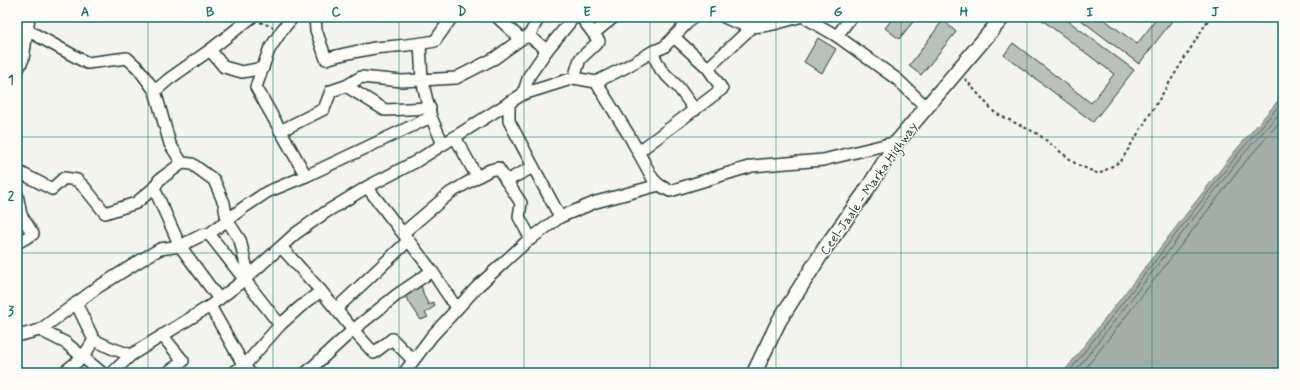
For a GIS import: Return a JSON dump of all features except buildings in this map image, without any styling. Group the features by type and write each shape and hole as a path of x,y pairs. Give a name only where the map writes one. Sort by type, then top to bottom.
{"street":[{"path":"17,71 23,59 22,28 29,17"},
{"path":"155,91 252,17"},
{"path":"294,17 282,30 269,50 256,87 306,176"},
{"path":"315,17 316,30 326,59 376,48 420,44 435,41 452,17"},
{"path":"497,17 525,38 547,50"},
{"path":"280,131 324,109 331,91 346,86 361,77 402,81 456,78 495,58 525,38 539,17"},
{"path":"523,94 529,76 547,50 574,17"},
{"path":"574,78 580,58 599,41 581,17"},
{"path":"594,33 614,17"},
{"path":"112,373 131,355 210,306 244,280 295,234 326,212 367,187 415,162 523,94 574,78 596,82 626,68 664,46 693,17"},
{"path":"724,17 752,27 777,23 799,17"},
{"path":"708,68 761,17"},
{"path":"804,17 837,36 898,80 926,107"},
{"path":"837,36 851,17"},
{"name":"Ceel-Jaale - Marka Highway","path":"754,373 779,321 825,248 864,194 897,142 1004,17"},
{"path":"22,28 87,63 126,58 138,68 155,91 170,144 182,163"},
{"path":"638,152 722,89 708,68 674,37"},
{"path":"420,44 422,80 430,113 443,144"},
{"path":"210,50 224,67 242,72 263,68"},
{"path":"652,52 661,70 679,88 695,110"},
{"path":"596,82 653,179 659,185 670,191 752,166 823,160 897,142"},
{"path":"346,86 385,110 430,113"},
{"path":"509,102 509,121 560,217"},
{"path":"17,336 40,330 98,287 160,249 180,246 202,235 209,234 267,192 306,176 430,113"},
{"path":"455,137 477,177"},
{"path":"17,171 52,189 64,178 77,180 105,214 136,203 154,188 159,180 182,163 192,164 214,180 224,203 228,220 240,240 246,265 244,280"},
{"path":"506,181 533,166"},
{"path":"336,309 405,237 450,193 490,170 498,168 521,203 519,217 531,239"},
{"path":"404,373 432,336 478,286 531,239 560,217 596,202 659,185"},
{"path":"367,187 432,271 456,309"},
{"path":"154,188 180,246 219,299"},
{"path":"17,194 21,215 33,234 17,243"},
{"path":"209,234 280,325"},
{"path":"281,247 374,353 392,339 413,360"},
{"path":"306,373 353,330 398,294 432,271"},
{"path":"232,373 247,370 280,325 321,291"},
{"path":"76,303 94,340 131,355"},
{"path":"210,306 247,370"},
{"path":"40,330 66,343 102,373"},
{"path":"162,335 183,361 167,373"},
{"path":"63,373 83,357 94,340"}],"path":[{"path":"252,17 264,24 282,30"},
{"path":"957,71 995,113 1038,134 1076,164 1099,174 1121,161 1210,17"}],"water":[{"path":"1283,95 1283,373 1063,373 1235,151"}]}
